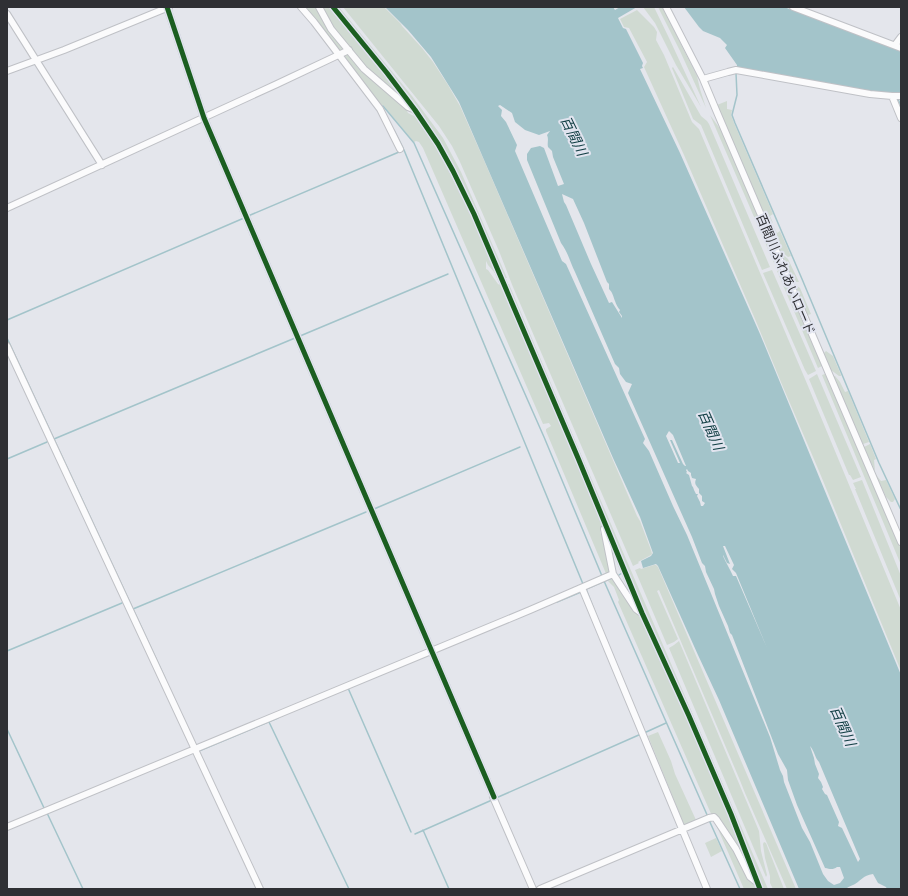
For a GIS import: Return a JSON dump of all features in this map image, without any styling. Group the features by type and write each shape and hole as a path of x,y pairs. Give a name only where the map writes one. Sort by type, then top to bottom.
{"street":[{"path":"7,71 168,7 205,116 533,889"},
{"path":"301,7 340,54 383,114 400,148"},
{"path":"319,7 331,28 364,69 408,107 415,110"},
{"path":"333,7 415,110 438,144 474,214 642,613 725,800 760,889"},
{"name":"百間川ふれあいロード","path":"666,7 702,79 901,542"},
{"path":"793,7 898,47 901,37"},
{"path":"7,14 102,163"},
{"path":"7,208 348,50"},
{"path":"702,79 736,70 870,94 901,96"},
{"path":"892,96 901,118"},
{"path":"7,346 260,889"},
{"path":"604,524 613,574 636,609 642,613"},
{"path":"7,827 584,589 613,574"},
{"path":"584,589 707,889"},
{"path":"540,889 684,830 709,818 716,819 736,849 750,877 757,882"}],"shaded area":[{"path":"305,7 317,7 343,46 341,52"},
{"path":"321,7 329,7 406,102 365,67 332,27"},
{"path":"336,7 339,7 412,96 443,138 461,172 507,278 504,278 472,204 446,153 400,85"},
{"path":"343,7 384,7 401,24 433,62 460,106 640,521 652,554 638,562 639,563 633,566 513,287 499,251 452,146 439,126"},
{"path":"643,7 654,7 701,107 676,65 655,23"},
{"path":"658,7 662,7 697,76 706,108 680,51"},
{"path":"637,10 657,32 656,40 664,55 692,122 699,129 901,610 901,671 755,319 644,67 647,62 629,28 624,27 620,19"},
{"path":"343,54 350,54 406,109 408,113 416,117 453,176 500,279 486,261 486,269 498,284 502,286 545,384 602,524 600,532 611,571 607,576 546,431 546,429 551,426 549,423 543,424 423,148 419,142 414,142 383,105 381,106"},
{"path":"673,67 701,116 709,124 770,267 762,270 701,125 693,119 672,68"},
{"path":"727,101 727,109 732,110 731,115 734,123 773,214 770,216 773,223 763,214 717,105"},
{"path":"710,115 721,130 777,261 774,263"},
{"path":"767,220 774,227 777,233 780,231 791,256 788,257 779,249"},
{"path":"781,253 788,259 799,282 796,282 790,274"},
{"path":"772,270 816,371 808,375 763,273"},
{"path":"780,270 822,366 818,368 777,271"},
{"path":"793,283 800,288 811,314 806,314"},
{"path":"508,284 768,889 763,889 507,285"},
{"path":"826,351 833,356 841,376 831,370 824,353"},
{"path":"817,374 861,477 853,480 849,475 809,379"},
{"path":"825,374 901,549 901,565 822,375"},
{"path":"833,376 835,376 840,382 845,392 848,391 869,442 863,444"},
{"path":"870,444 876,459 874,460 875,471 864,447"},
{"path":"876,475 881,481 886,480 895,499 893,502 886,497"},
{"path":"862,480 901,576 901,601 853,483"},
{"path":"654,565 658,567 796,889 787,889 659,590 657,591 678,639 667,645 635,570"},
{"path":"614,578 634,612 641,616 659,655 721,797 749,871 712,816 618,602 619,600 614,587 608,581"},
{"path":"679,641 759,831 761,851 767,875 766,877 669,648"},
{"path":"658,732 696,820 685,827 648,736"},
{"path":"714,820 738,858 747,879 756,889 744,889"},
{"path":"716,838 722,851 711,857 705,843"},
{"path":"764,842 766,843 784,889 773,889 770,883 770,876 765,858"}],"water":[{"name":"百間川","path":"385,7 613,7 615,10 620,7 637,7 618,18 623,28 626,29 643,63 643,68 640,69 680,153 760,334 901,675 901,889 887,889 878,883 873,874 865,877 846,889 799,889 719,700 658,566 656,564 643,568 641,561 651,556 653,553 640,517 459,102 431,57 408,30","holes":["500,105 512,113 515,122 525,130 539,135 550,131 547,135 548,147 552,151 564,184 558,186 544,148 540,146 531,148 527,154 527,160 561,243 567,253 615,364 619,368 620,374 626,382 632,384 628,393 692,537 702,563 705,566 719,606 732,635 778,754 787,770 788,780 797,805 825,868 834,869 840,867 844,878 840,883 834,885 828,881 823,874 810,842 802,828 784,782 770,737 687,535 649,451 643,443 645,439 566,264 562,261 515,151 517,145 506,122 501,116 502,110 498,106","562,194 573,199 622,318 612,302 609,303 564,202","669,431 673,435 686,466 683,464 672,440 670,440 680,463 678,463 666,436","687,469 691,473 692,478 696,479 695,482 699,489 699,493 702,496 702,501 705,503 703,506 701,506 697,496 698,494 696,494 689,475 686,473","723,546 725,546 734,565 732,569 736,573 767,648 736,576 733,576 723,555 727,563 730,564","810,746 819,762 860,859 858,862 842,828 838,826 839,822 827,795 822,789 823,787 818,778 819,774"]},
{"path":"684,7 784,7 901,51 901,93 882,93 741,68 739,69 725,48 727,45 720,38 703,31"}],"waterway":[{"path":"736,73 737,95 732,115 735,123 879,463 901,510"},
{"path":"898,99 901,106"},
{"path":"381,107 383,106 414,143 544,437 602,576"},
{"path":"394,130 404,150 583,584"},
{"path":"248,216 399,152"},
{"path":"7,320 244,218"},
{"path":"300,336 448,274"},
{"path":"7,338 165,678"},
{"path":"54,439 295,338"},
{"path":"7,459 47,442"},
{"path":"374,509 520,447"},
{"path":"133,609 366,512"},
{"path":"584,590 612,578"},
{"path":"604,581 708,817"},
{"path":"586,589 600,625"},
{"path":"557,602 581,592"},
{"path":"7,651 122,603"},
{"path":"348,688 411,832"},
{"path":"199,751 278,718"},
{"path":"269,722 349,889"},
{"path":"644,733 666,723"},
{"path":"7,729 45,810"},
{"path":"496,798 641,734"},
{"path":"415,834 492,800"},
{"path":"47,813 83,889"},
{"path":"709,820 740,889"},
{"path":"423,830 449,889"}],"cycle path":[{"path":"167,7 204,118 494,797"},
{"path":"333,7 415,110 438,144 474,214 642,613 689,716 731,814 760,889"}]}
